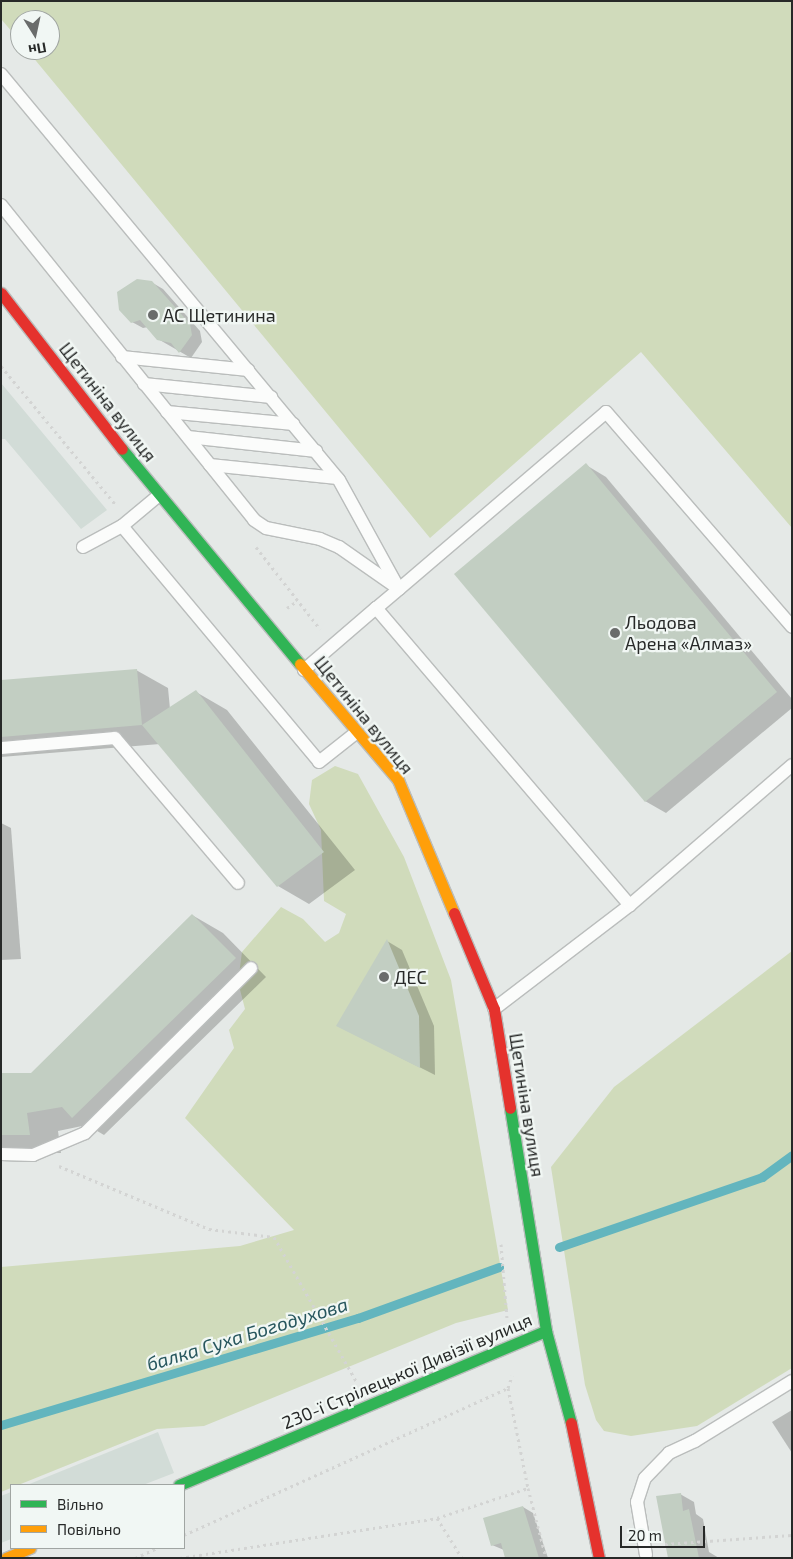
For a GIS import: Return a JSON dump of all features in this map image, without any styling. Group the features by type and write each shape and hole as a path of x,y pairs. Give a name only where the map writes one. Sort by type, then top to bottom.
{"street":[{"name":"Щетиніна вулиця","path":"1,293 158,496 398,780 494,1009 546,1332"},
{"name":"230-ї Стрілецької Дивізії вулиця","path":"181,1484 546,1332 579,1454 599,1558"},
{"path":"6,1558 28,1549"}],"lane":[{"path":"1,74 337,478 399,589"},
{"path":"1,205 254,520 266,528 320,539 339,547 399,589"},
{"path":"122,357 248,370"},
{"path":"144,384 271,397"},
{"path":"167,412 293,424"},
{"path":"304,670 606,412 792,627"},
{"path":"188,437 316,452"},
{"path":"210,465 337,478"},
{"path":"83,547 122,526 158,496"},
{"path":"122,526 319,762 357,732"},
{"path":"376,608 630,905"},
{"path":"1,748 115,738 238,883"},
{"path":"494,1009 630,905 792,765"},
{"path":"1,1154 33,1155 85,1133 251,968"},
{"path":"645,1550 637,1502 645,1478 669,1453 695,1442 792,1382"}],"path":[{"path":"261,545 253,544 323,633"},
{"path":"33,1155 209,1229 274,1237 370,1405"},
{"path":"185,1536 508,1388 528,1488 546,1558"},
{"path":"180,1558 437,1518 528,1488"},
{"path":"437,1518 462,1558"},
{"path":"645,1550 792,1535"},
{"path":"135,1558 155,1549"}],"shaded area":[{"path":"1,383 107,510 81,529 5,439 1,439"},
{"path":"158,1432 174,1473 146,1484 29,1484"},
{"path":"10,1492 10,1539 1,1543 1,1496"}],"green space":[{"path":"1,1 792,1 792,528 641,352 430,538 35,60 60,60 60,10 10,10 10,29 1,19"},
{"path":"335,766 358,774 404,857 451,980 508,1310 456,1323 204,1426 157,1429 21,1484 10,1484 10,1488 1,1492 1,1267 240,1246 294,1230 185,1118 234,1048 229,1030 245,1009 238,982 242,952 281,907 303,919 325,942 339,933 346,914 324,901 321,830 309,804 312,780"},
{"path":"792,951 792,1368 697,1426 631,1436 604,1431 596,1420 585,1385 551,1167 614,1087"}],"building":[{"name":"АС Щетинина","path":"137,279 152,281 190,324 192,335 179,353 171,343 157,340 140,320 131,323 119,310 117,292"},
{"name":"Льодова Арена «Алмаз»","path":"586,463 777,692 645,802 454,574"},
{"path":"137,669 142,725 1,737 1,680"},
{"path":"196,690 324,852 277,887 142,725"},
{"path":"192,914 236,958 72,1118 62,1107 27,1113 30,1135 1,1135 1,1073 31,1073"},
{"name":"ДЕС","path":"387,939 419,1016 420,1068 336,1026"},
{"path":"681,1493 683,1511 689,1509 699,1558 668,1558 656,1496"},
{"path":"523,1506 539,1558 505,1558 501,1543 491,1546 483,1518"}],"waterway":[{"name":"балка Суха Богодухова","path":"559,1247 762,1177 792,1155"},
{"name":"балка Суха Богодухова","path":"1,1425 358,1318 499,1267"}],"traffic: fast":[{"path":"122,449 300,664"},
{"path":"510,1108 546,1331 571,1423"},
{"path":"181,1484 546,1331"}],"traffic: slow":[{"path":"300,664 398,780 454,913"},
{"path":"6,1558 28,1549"}],"traffic: jam":[{"path":"1,293 122,449"},
{"path":"454,913 494,1009 510,1108"},
{"path":"571,1423 599,1558"}],"place":[{"name":"АС Щетинина","path":"153,315"},
{"name":"Льодова Арена «Алмаз»","path":"615,633"},
{"name":"ДЕС","path":"384,977"}]}
